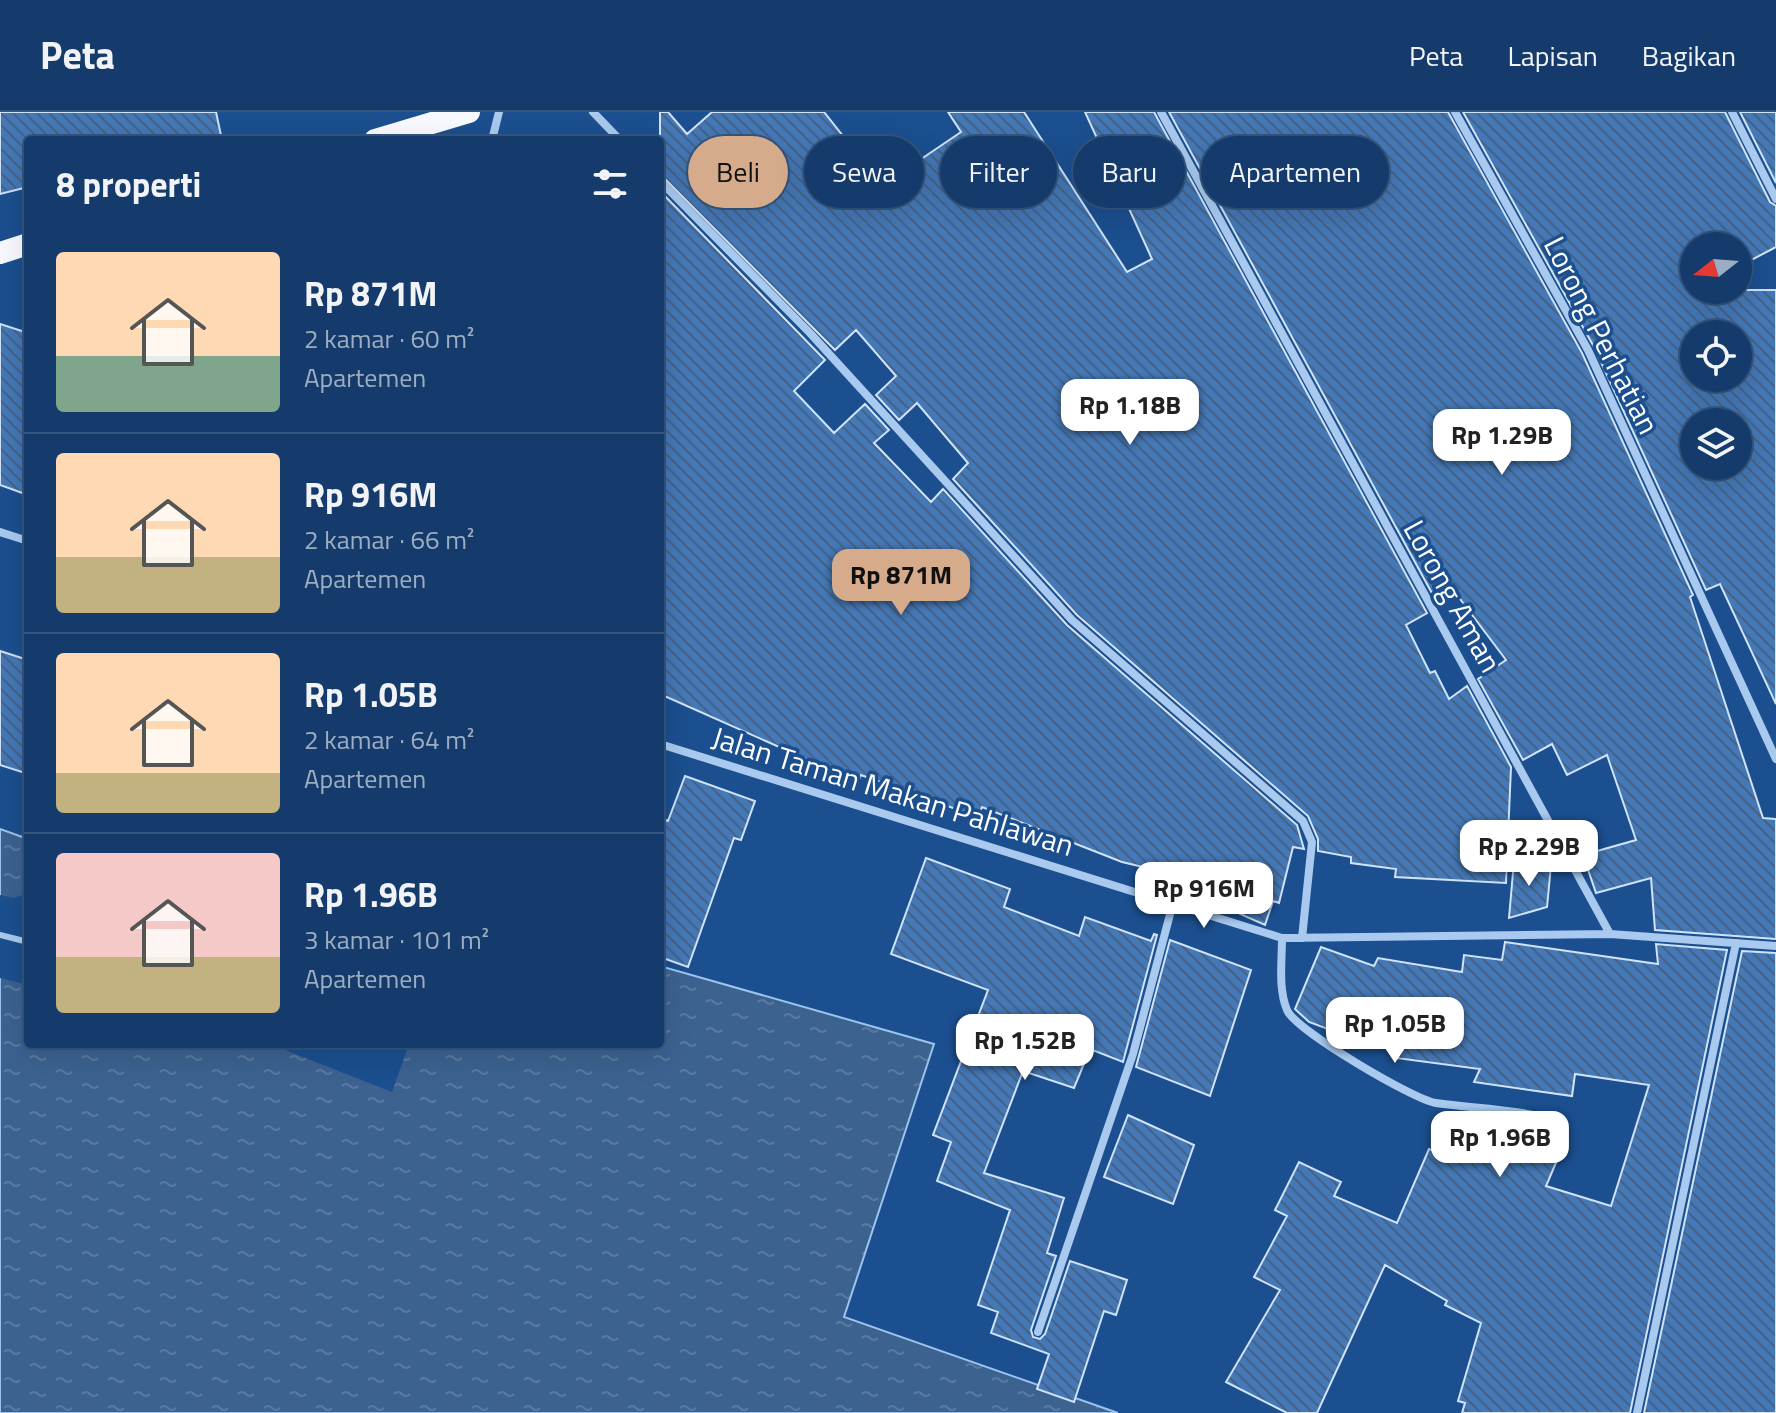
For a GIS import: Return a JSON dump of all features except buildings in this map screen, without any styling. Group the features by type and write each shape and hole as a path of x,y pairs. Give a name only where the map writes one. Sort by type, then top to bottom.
{"highway":[{"path":"388,136 469,112"},
{"path":"0,253 24,245"}],"street":[{"path":"493,136 499,112"},
{"path":"593,112 616,136"},
{"name":"Lorong Aman","path":"1161,112 1610,934"},
{"name":"Lorong Perhatian","path":"1455,112 1588,350 1776,759"},
{"path":"1732,112 1776,199"},
{"path":"664,185 810,333 1072,620 1303,821 1312,842 1302,938"},
{"path":"0,532 24,540"},
{"name":"Jalan Taman Makan Pahlawan","path":"664,745 1282,938 1610,934 1776,946"},
{"path":"1038,1332 1133,1054 1173,903"},
{"path":"1282,938 1282,992 1286,1008 1291,1018 1322,1042 1434,1103 1528,1111 1562,1122"},
{"path":"1637,1413 1736,943"}],"lane":[{"path":"0,935 24,941"}],"water":[{"path":"0,829 24,838 24,1048 664,1048 664,967 934,1044 844,1317 1118,1413 0,1413"}],"pier":[{"path":"24,894 24,984 0,978 0,895 14,898"},
{"path":"280,1048 408,1048 392,1092"}]}
